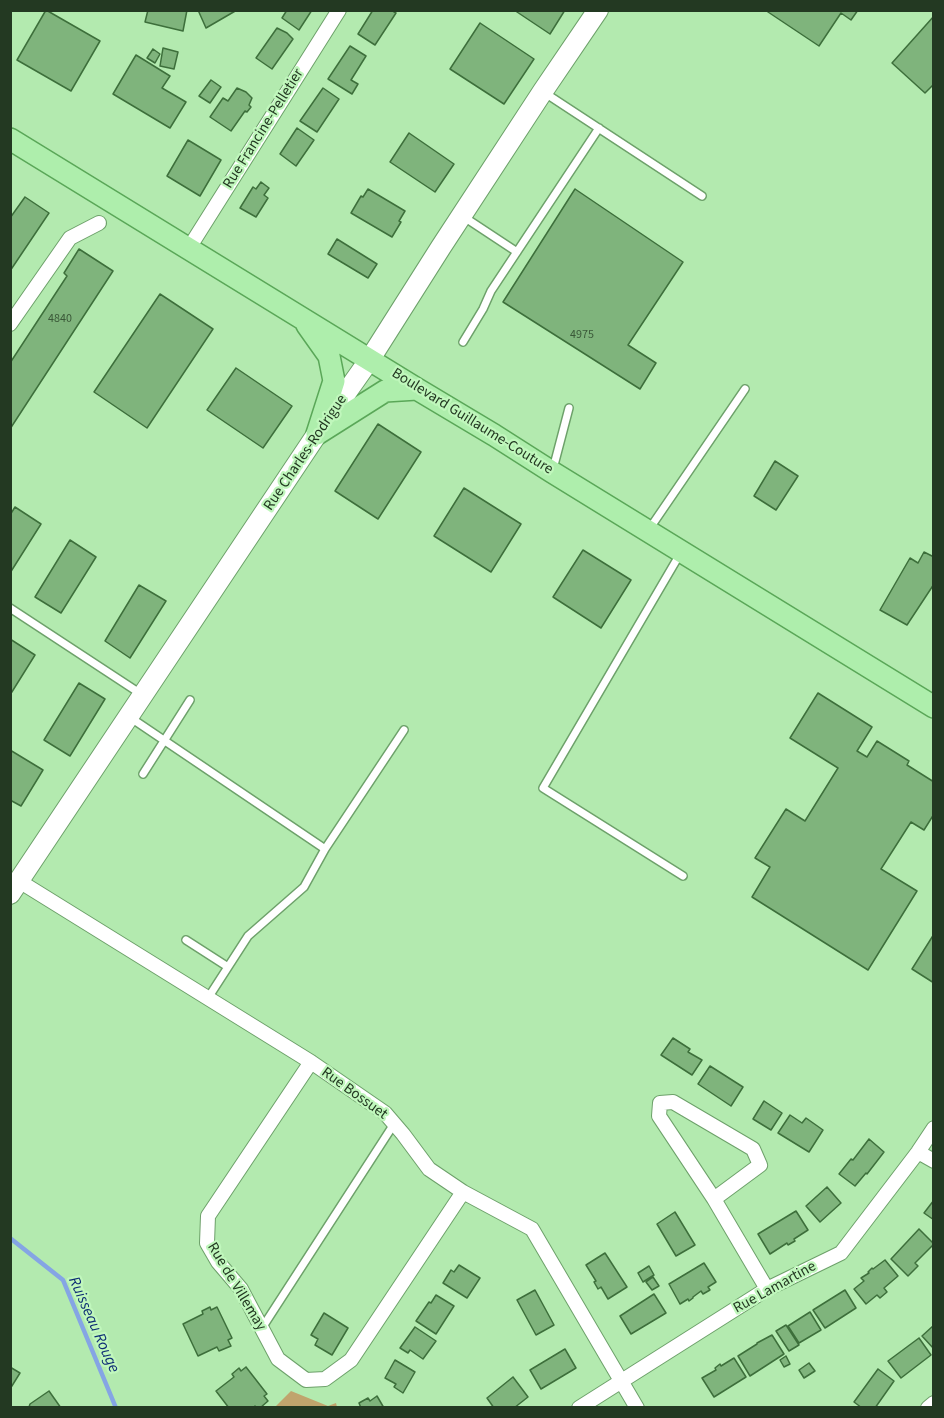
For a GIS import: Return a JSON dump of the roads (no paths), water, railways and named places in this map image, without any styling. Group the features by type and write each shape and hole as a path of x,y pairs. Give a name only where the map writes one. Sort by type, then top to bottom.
{"main road":[{"name":"Boulevard Guillaume-Couture","path":"10,138 933,707"},
{"path":"302,318 329,356 334,381 317,434"},
{"path":"317,434 385,391 417,388"}],"street":[{"name":"Rue Francine-Pelletier","path":"189,248 339,10"},
{"name":"Rue Charles-Rodrigue","path":"15,887 317,434 370,359 598,10"},
{"path":"10,324 70,238 99,223"},
{"name":"Rue Bossuet","path":"15,887 208,998 310,1062 385,1113 429,1169 463,1192 532,1229 637,1407"},
{"name":"Rue de Villemay","path":"310,1062 208,1216 207,1243 218,1262 241,1289 278,1359 306,1380 325,1379 351,1360 463,1192"},
{"path":"714,1199 760,1166 753,1149 673,1102 660,1103 658,1116 714,1199 767,1288"},
{"name":"Rue Lamartine","path":"579,1407 767,1288 841,1253 918,1152 933,1128"},
{"path":"918,1152 933,1161"},
{"path":"928,1407 933,1403"}],"lane":[{"path":"543,91 702,196"},
{"path":"463,342 483,309 490,291 599,128"},
{"path":"462,216 517,252"},
{"path":"648,531 745,389"},
{"path":"552,472 569,408"},
{"path":"681,551 543,788 683,876"},
{"path":"10,608 144,696"},
{"path":"143,774 190,700"},
{"path":"129,717 325,849"},
{"path":"208,998 248,936 304,887 325,849 404,730"},
{"path":"186,940 228,967"},
{"path":"262,1329 394,1124"}],"waterway":[{"name":"Ruisseau Rouge","path":"10,1238 63,1280 116,1408"}]}
